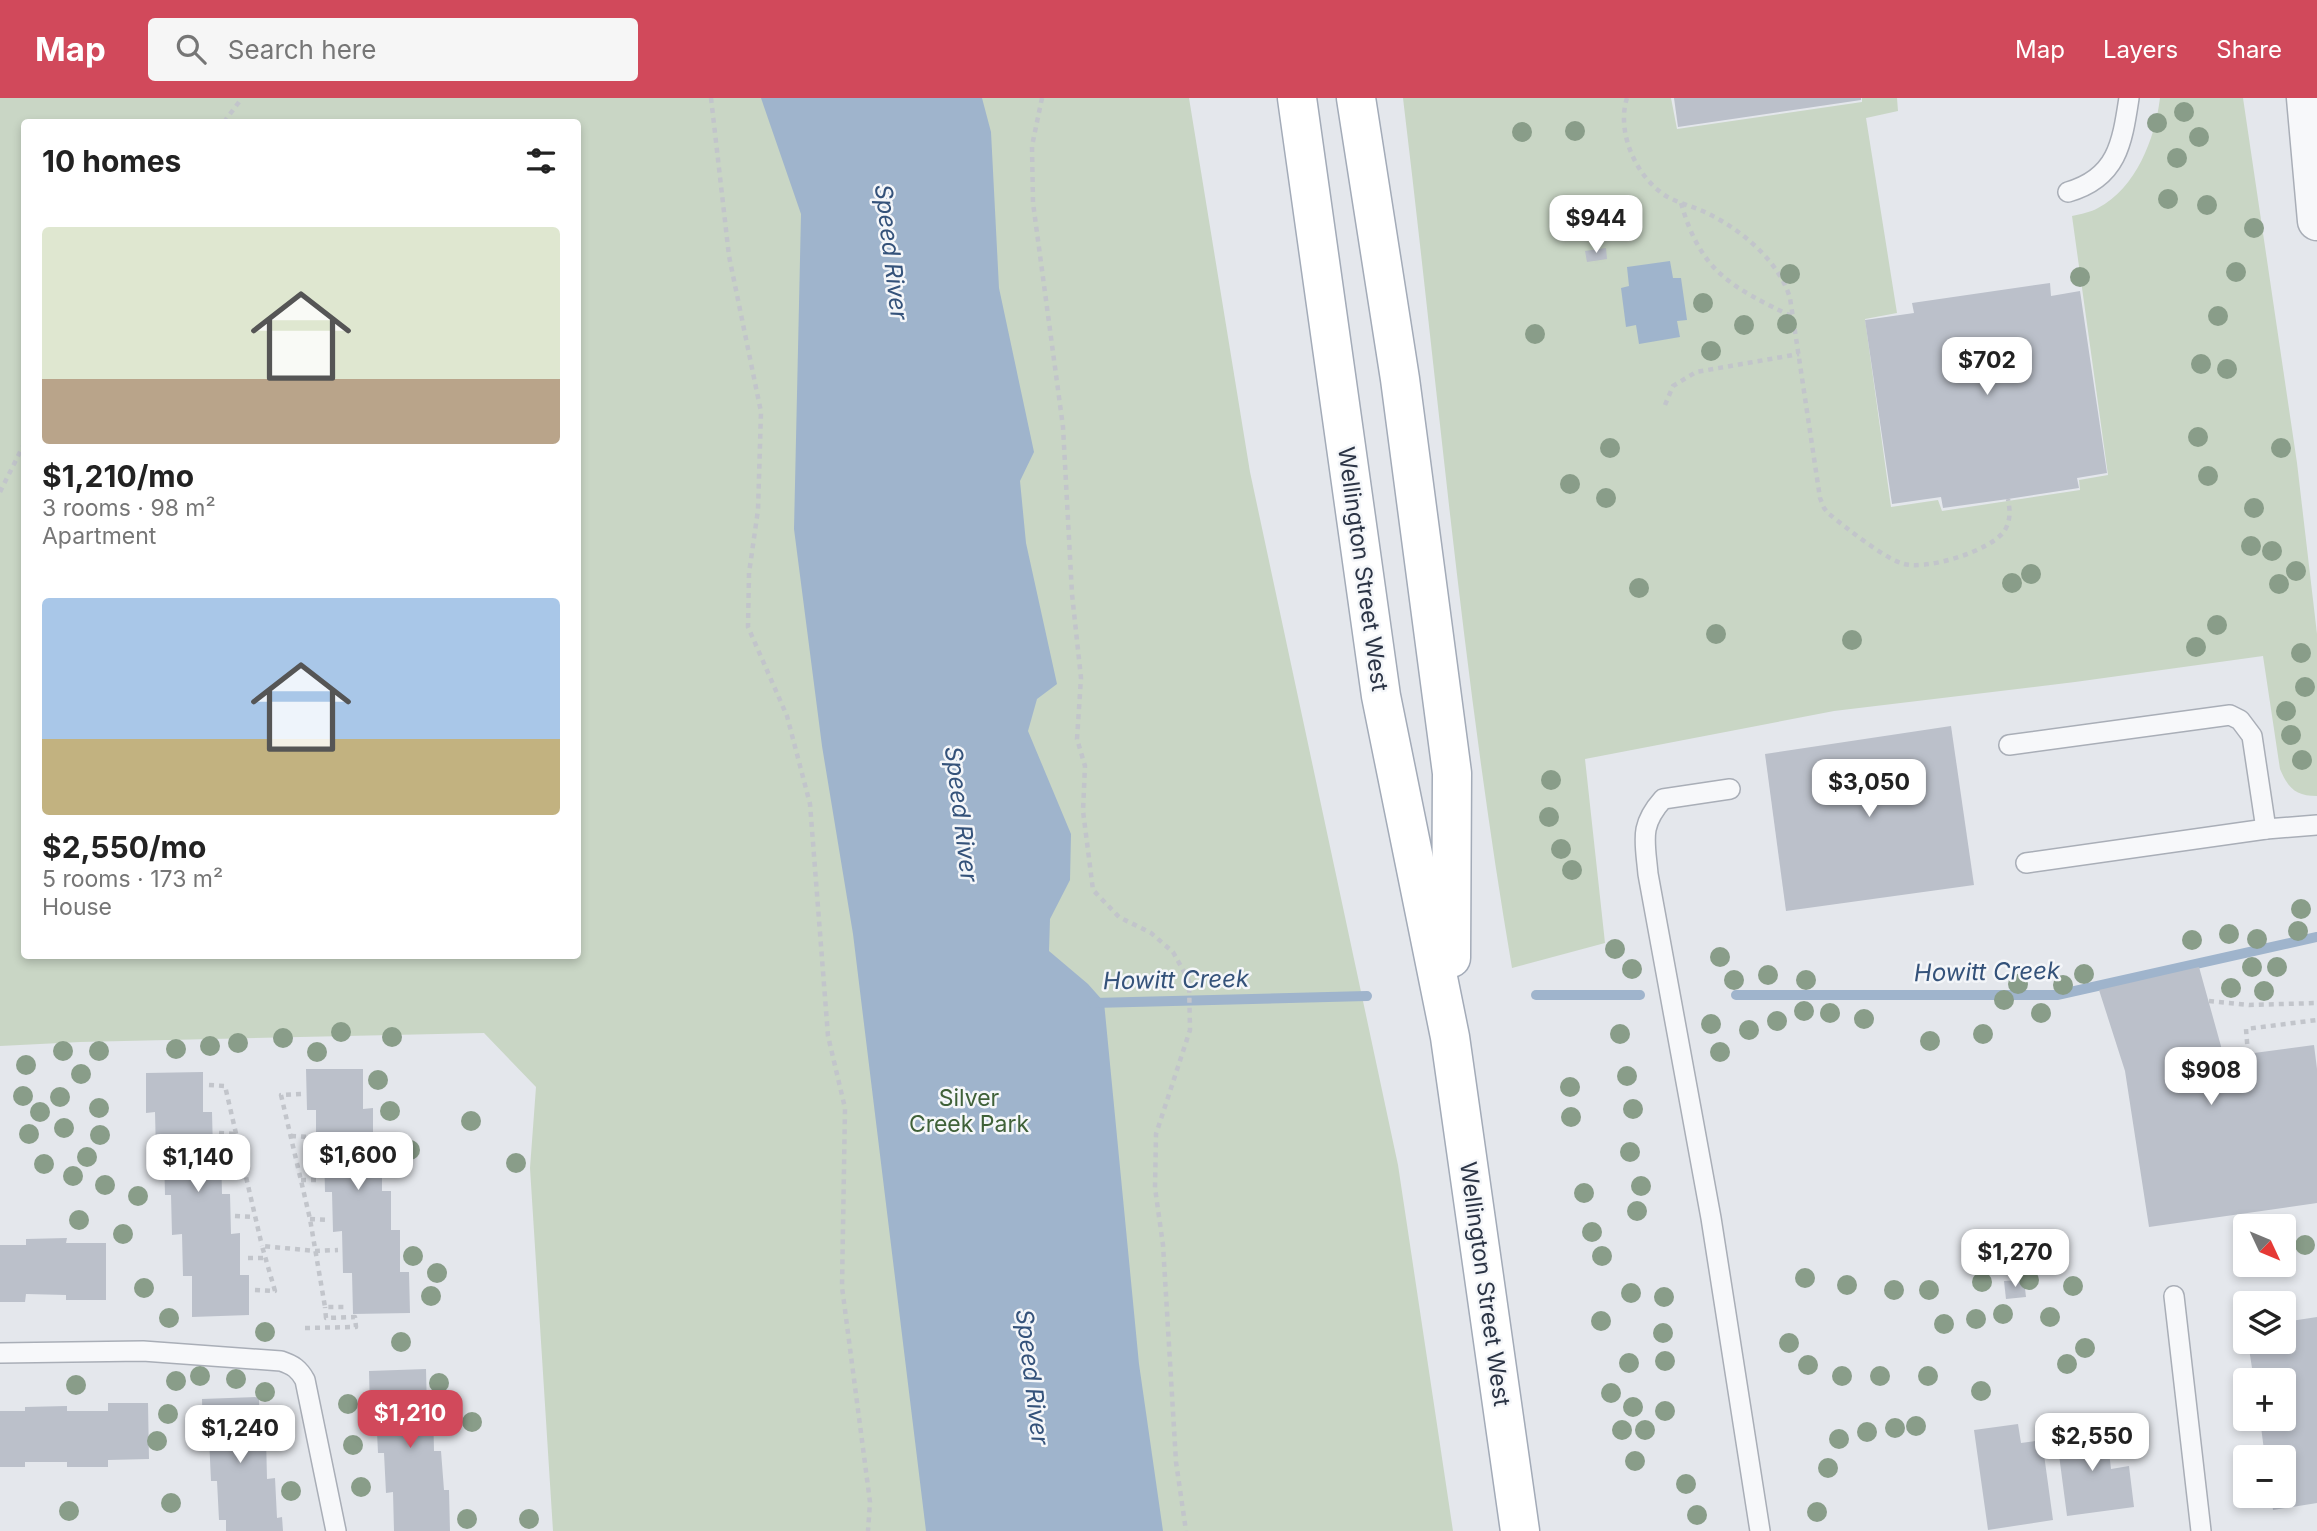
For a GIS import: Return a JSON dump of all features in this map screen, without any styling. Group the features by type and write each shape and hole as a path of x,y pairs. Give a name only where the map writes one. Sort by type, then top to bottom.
{"main road":[{"name":"Wellington Street West","path":"1297,98 1381,696 1450,1037 1520,1531"},
{"name":"Wellington Street West","path":"1356,98 1401,379 1452,773 1450,1037"}],"street":[{"path":"2306,98 2317,221"}],"lane":[{"path":"2068,192 2094,182 2114,158 2121,142 2129,98"},
{"path":"2009,745 2230,715 2240,720 2252,736 2266,829"},
{"path":"1730,789 1663,799 1646,820 1645,835 1648,874 1711,1219 1760,1531"},
{"path":"2026,863 2266,829 2317,825"},
{"path":"2174,1296 2202,1531"},
{"path":"0,1353 143,1351 281,1361 292,1365 300,1370 305,1380 336,1531"}],"path":[{"path":"226,119 242,98"},
{"path":"711,98 729,256 761,412 758,510 749,573 748,627 787,716 810,804 828,1036 845,1108 842,1287 870,1502 868,1531"},
{"path":"1042,98 1032,146 1034,203 1063,427 1072,594 1081,678 1077,740 1085,766 1083,811 1093,890 1119,917 1151,933 1173,952 1189,981 1190,1030 1156,1134 1155,1188 1163,1245 1176,1462 1186,1531"},
{"path":"1627,98 1624,122 1626,141 1652,184 1665,195 1722,222 1769,260 1786,283 1824,508 1840,523 1896,562 1916,566 1984,547 2000,538 2010,518 2008,499"},
{"path":"1681,203 1695,244 1721,276 1739,290 1793,317"},
{"path":"1665,405 1673,387 1696,372 1799,355"},
{"path":"0,492 21,450"},
{"path":"2208,1001 2249,1005 2317,1003"},
{"path":"2248,1054 2246,1029 2317,1020"},
{"path":"209,1085 225,1086 244,1176 275,1292 255,1290"},
{"path":"301,1094 281,1095 310,1219 326,1318 355,1317 356,1327 304,1328"},
{"path":"219,1133 236,1134"},
{"path":"291,1136 311,1137"},
{"path":"226,1175 244,1176"},
{"path":"301,1180 321,1180"},
{"path":"235,1216 255,1217"},
{"path":"310,1219 328,1220"},
{"path":"262,1245 316,1251 338,1250"},
{"path":"248,1258 265,1258"},
{"path":"326,1307 346,1307"}],"green space":[{"name":"Silver Creek Park","path":"0,98 1189,98 1250,472 1398,1165 1453,1531 553,1531 530,1168 536,1087 484,1033 0,1046"},
{"path":"1403,98 1671,98 1677,129 1862,102 1862,98 1897,98 1898,111 1866,118 1897,313 1865,319 1891,507 1938,500 1942,511 2080,490 2079,480 2108,475 2072,216 2086,213 2111,199 2133,175 2154,130 2160,98 2243,98 2297,463 2317,634 2317,796 2294,790 2280,769 2263,656 1834,711 1585,759 1605,943 1512,968 1465,643"}],"water":[{"name":"Speed River","path":"761,98 982,98 991,132 999,288 1034,452 1020,481 1026,543 1057,684 1037,699 1028,731 1071,834 1070,880 1050,919 1049,951 1088,984 1104,1002 1139,1364 1163,1531 926,1531 853,934 822,746 794,529 801,214"},
{"path":"1670,261 1673,278 1681,278 1687,320 1677,321 1680,337 1639,344 1636,325 1626,327 1621,288 1629,286 1627,267"}],"building":[{"path":"1674,98 1861,98 1861,100 1678,127"},
{"path":"1606,248 1607,259 1587,262 1585,251"},
{"path":"2050,283 2051,296 2080,291 2107,473 2077,478 2079,488 2008,499 1943,508 1941,497 1892,504 1865,320 1914,313 1912,303"},
{"path":"1951,726 1974,885 1786,911 1765,754"},
{"path":"2199,967 2224,1057 2314,1045 2317,1069 2317,1203 2149,1227 2125,1071 2099,990"},
{"path":"306,1069 363,1069 363,1109 373,1108 373,1149 382,1149 382,1191 391,1191 391,1230 400,1230 400,1272 409,1272 410,1313 353,1314 352,1273 343,1273 342,1231 333,1232 332,1192 325,1192 324,1149 316,1149 316,1110 307,1110"},
{"path":"203,1072 203,1112 212,1112 213,1152 221,1152 222,1194 230,1194 231,1234 240,1233 240,1275 249,1275 249,1315 192,1317 192,1276 183,1276 182,1234 172,1235 171,1195 165,1195 164,1153 156,1153 155,1112 146,1113 146,1073"},
{"path":"67,1238 66,1243 106,1243 106,1300 66,1300 66,1295 26,1294 25,1302 0,1302 0,1245 26,1245 26,1239"},
{"path":"2024,1280 2026,1297 2006,1299 2004,1281"},
{"path":"2317,1317 2317,1503 2296,1506 2296,1445 2263,1445 2262,1431 2296,1431 2296,1368 2252,1368 2250,1354 2296,1354 2296,1320"},
{"path":"426,1369 427,1409 433,1409 434,1451 441,1451 444,1490 449,1490 450,1531 394,1531 393,1492 386,1493 384,1453 378,1453 376,1411 370,1411 369,1371"},
{"path":"259,1397 260,1437 266,1437 267,1479 275,1478 277,1518 282,1517 283,1531 226,1531 226,1520 219,1520 217,1481 211,1481 209,1438 203,1438 202,1399"},
{"path":"108,1403 148,1403 149,1459 108,1460 108,1467 67,1467 67,1462 25,1462 25,1467 0,1467 0,1411 25,1411 25,1407 67,1406 67,1411 108,1411"},
{"path":"2018,1424 2021,1443 2042,1440 2053,1520 1988,1530 1974,1430"},
{"path":"2106,1425 2111,1469 2129,1466 2134,1507 2067,1516 2056,1432"}],"waterway":[{"name":"Howitt Creek","path":"1736,995 2057,995 2317,937"},
{"name":"Howitt Creek","path":"1536,995 1640,995"},
{"name":"Howitt Creek","path":"1093,1003 1367,996"}]}
